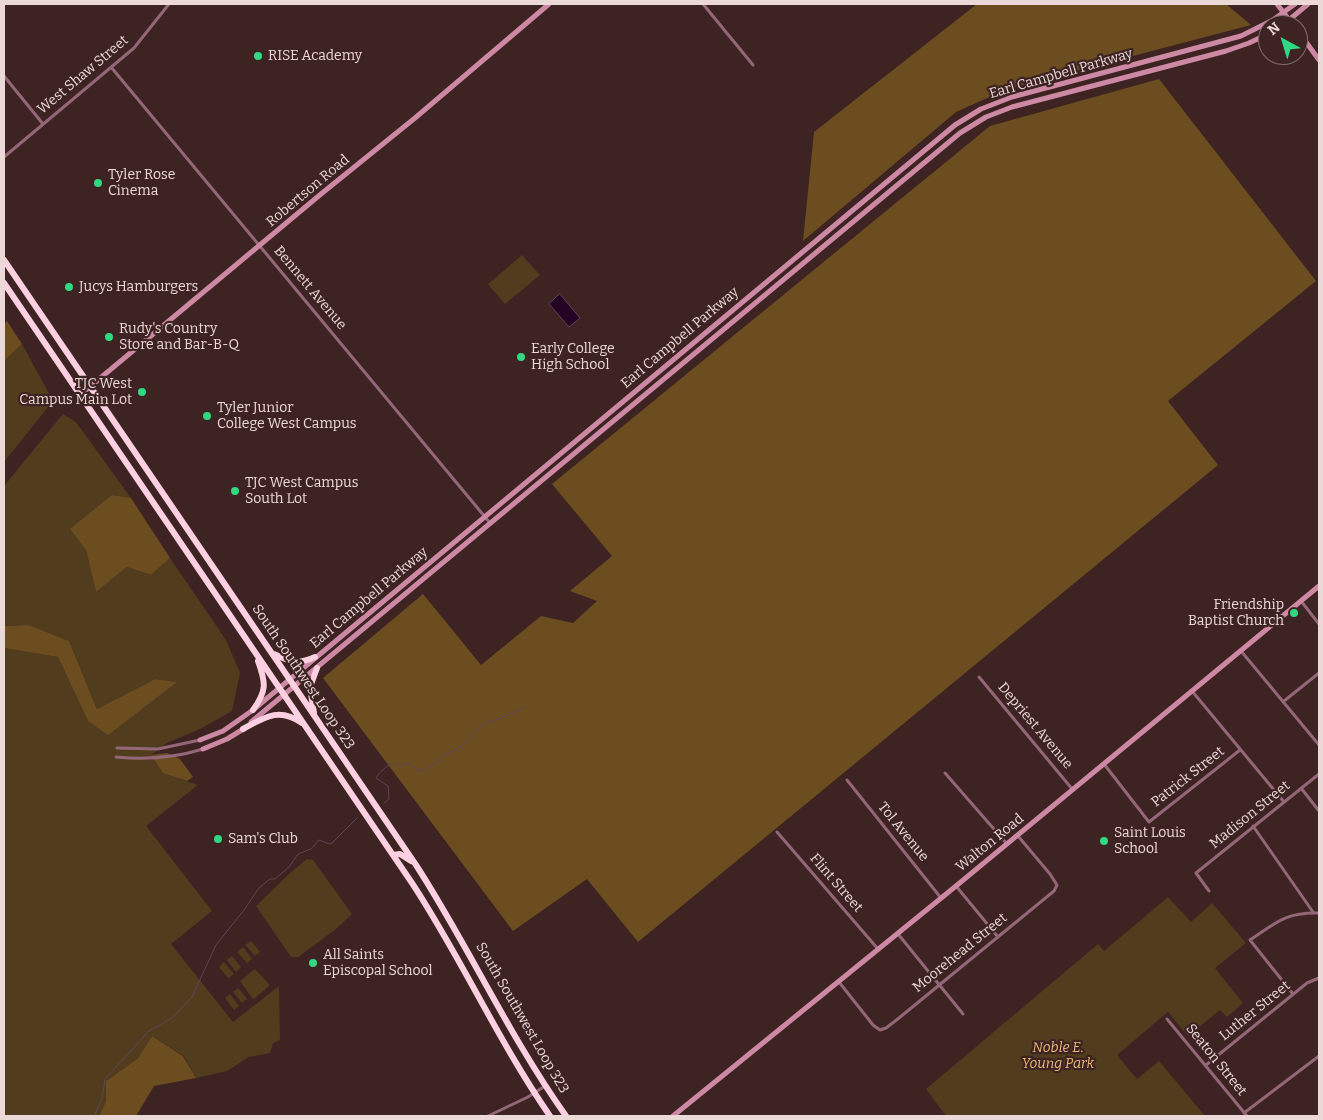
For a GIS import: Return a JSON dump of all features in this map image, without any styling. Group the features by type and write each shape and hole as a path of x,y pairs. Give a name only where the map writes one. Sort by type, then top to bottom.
{"highway":[{"name":"South Southwest Loop 323","path":"4,260 416,865 449,917 508,1025 545,1086 566,1116"},
{"name":"South Southwest Loop 323","path":"4,283 284,696 307,727 435,919 496,1030 534,1094 550,1116"},
{"path":"253,710 262,697 264,685 264,676 256,653"},
{"path":"273,653 294,662 303,662 315,657"},
{"path":"315,717 310,687 317,668"},
{"path":"243,729 262,718 279,714 293,718 307,727"},
{"path":"393,855 400,854 416,865"}],"main road":[{"name":"Robertson Road","path":"80,395 415,118 549,4"},
{"path":"1277,4 1284,13"},
{"name":"Earl Campbell Parkway","path":"200,740 223,730 253,710 955,125 981,109 1012,97 1232,40 1260,28 1284,13 1294,4"},
{"path":"1298,15 1308,4"},
{"name":"Earl Campbell Parkway","path":"203,749 227,739 243,729 284,696 960,132 986,117 1012,107 1226,51 1258,39"},
{"path":"1308,45 1319,60"},
{"path":"955,125 960,132"},
{"path":"719,321 725,328"},
{"name":"Walton Road","path":"673,1116 942,898 1319,586"}],"street":[{"name":"West Shaw Street","path":"4,157 141,40 169,4"},
{"path":"702,4 753,65"},
{"name":"Bennett Avenue","path":"111,67 490,524"},
{"path":"4,76 43,124"},
{"path":"1301,601 1319,624"},
{"path":"1241,651 1319,745"},
{"path":"1284,701 1319,673"},
{"name":"Depriest Avenue","path":"980,677 1073,790"},
{"path":"1192,691 1284,802"},
{"name":"Earl Campbell Parkway","path":"117,748 158,749 200,740"},
{"name":"Earl Campbell Parkway","path":"116,757 140,760 159,759 203,749"},
{"name":"Patrick Street","path":"1104,764 1150,822 1240,750"},
{"path":"945,773 1006,844"},
{"name":"Madison Street","path":"1209,890 1196,874 1319,774"},
{"name":"Tol Avenue","path":"847,780 942,898"},
{"path":"1301,788 1319,811"},
{"path":"1253,826 1314,913"},
{"name":"Flint Street","path":"777,832 878,949"},
{"name":"Moorehead Street","path":"839,982 873,1025 880,1030 886,1028 1054,891 1057,885 1055,881 1017,835"},
{"path":"956,886 998,936"},
{"path":"1293,994 1250,940 1290,916 1319,913"},
{"path":"897,934 963,1014"},
{"name":"Luther Street","path":"1206,1065 1307,983 1319,978"},
{"name":"Seaton Street","path":"1167,1019 1247,1116"},
{"path":"1244,1113 1319,1056"},
{"path":"488,1116 534,1094 545,1086"}],"green space":[{"path":"522,255 540,275 505,304 488,284"},
{"path":"22,344 53,401 4,462 4,361"},
{"path":"63,414 76,422 131,498 112,495 86,550 96,592 127,567 151,575 170,558 226,640 240,673 232,711 200,729 167,743 151,755 163,773 198,785 146,826 212,911 171,944 233,1022 279,986 280,1040 273,1043 270,1053 249,1057 227,1071 196,1078 184,1056 152,1036 139,1057 106,1081 106,1101 99,1116 4,1116 4,648 58,657 88,721 177,682 155,679 97,709 69,641 29,625 4,626 4,486"},
{"path":"307,859 313,860 352,914 336,929 298,957 291,957 256,906"},
{"name":"Noble E. Young Park","path":"1168,897 1191,922 1212,903 1246,943 1215,968 1243,1003 1227,1017 1220,1010 1188,1036 1168,1012 1117,1055 1137,1079 1159,1061 1205,1116 946,1116 926,1089 1098,944 1104,951"},
{"path":"251,941 260,952 255,956 245,945"},
{"path":"243,947 252,959 247,963 237,952"},
{"path":"232,956 241,967 236,972 227,960"},
{"path":"224,962 234,974 228,978 219,967"},
{"path":"255,969 269,986 254,999 240,981"},
{"path":"238,988 247,999 242,1003 233,992"},
{"path":"230,994 239,1006 234,1010 225,998"}],"shaded area":[{"path":"977,4 1226,4 1251,25 1007,89 956,112 803,241 814,132"},
{"path":"1159,79 1316,281 1168,401 1218,465 638,942 587,879 513,931 323,678 423,594 481,665 541,616 573,623 597,601 570,591 612,556 552,484 990,126"},
{"path":"560,294 580,318 569,327 549,304"},
{"path":"7,321 22,344 4,361 4,324"},
{"path":"112,495 131,498 170,558 151,575 127,567 96,592 86,550 70,529"},
{"path":"29,625 69,641 97,709 155,679 177,682 108,735 88,721 58,657 4,648 4,626"},
{"path":"167,753 180,759 193,777 187,781 163,773 151,755"},
{"path":"152,1036 183,1056 196,1078 154,1086 136,1116 99,1116 106,1101 106,1081 138,1058"}],"waterway":[{"path":"384,803 389,799 388,786 376,778 381,771 392,763 399,766 408,763 423,771 442,756 461,747 485,723 525,707"},
{"path":"94,1116 102,1099 105,1079 149,1031 172,1018 192,997 216,945 259,888 270,879 275,879 289,867 298,854 311,849 319,840 332,843 357,818"}],"place":[{"name":"RISE Academy","path":"258,56"},
{"name":"Tyler Rose Cinema","path":"98,183"},
{"name":"Jucys Hamburgers","path":"69,287"},
{"name":"Rudy's Country Store and Bar-B-Q","path":"109,337"},
{"name":"Early College High School","path":"521,357"},
{"name":"TJC West Campus Main Lot","path":"142,392"},
{"name":"Tyler Junior College West Campus","path":"207,416"},
{"name":"TJC West Campus South Lot","path":"235,491"},
{"name":"Friendship Baptist Church","path":"1294,613"},
{"name":"Sam's Club","path":"218,839"},
{"name":"Saint Louis School","path":"1104,841"},
{"name":"All Saints Episcopal School","path":"313,963"}]}
